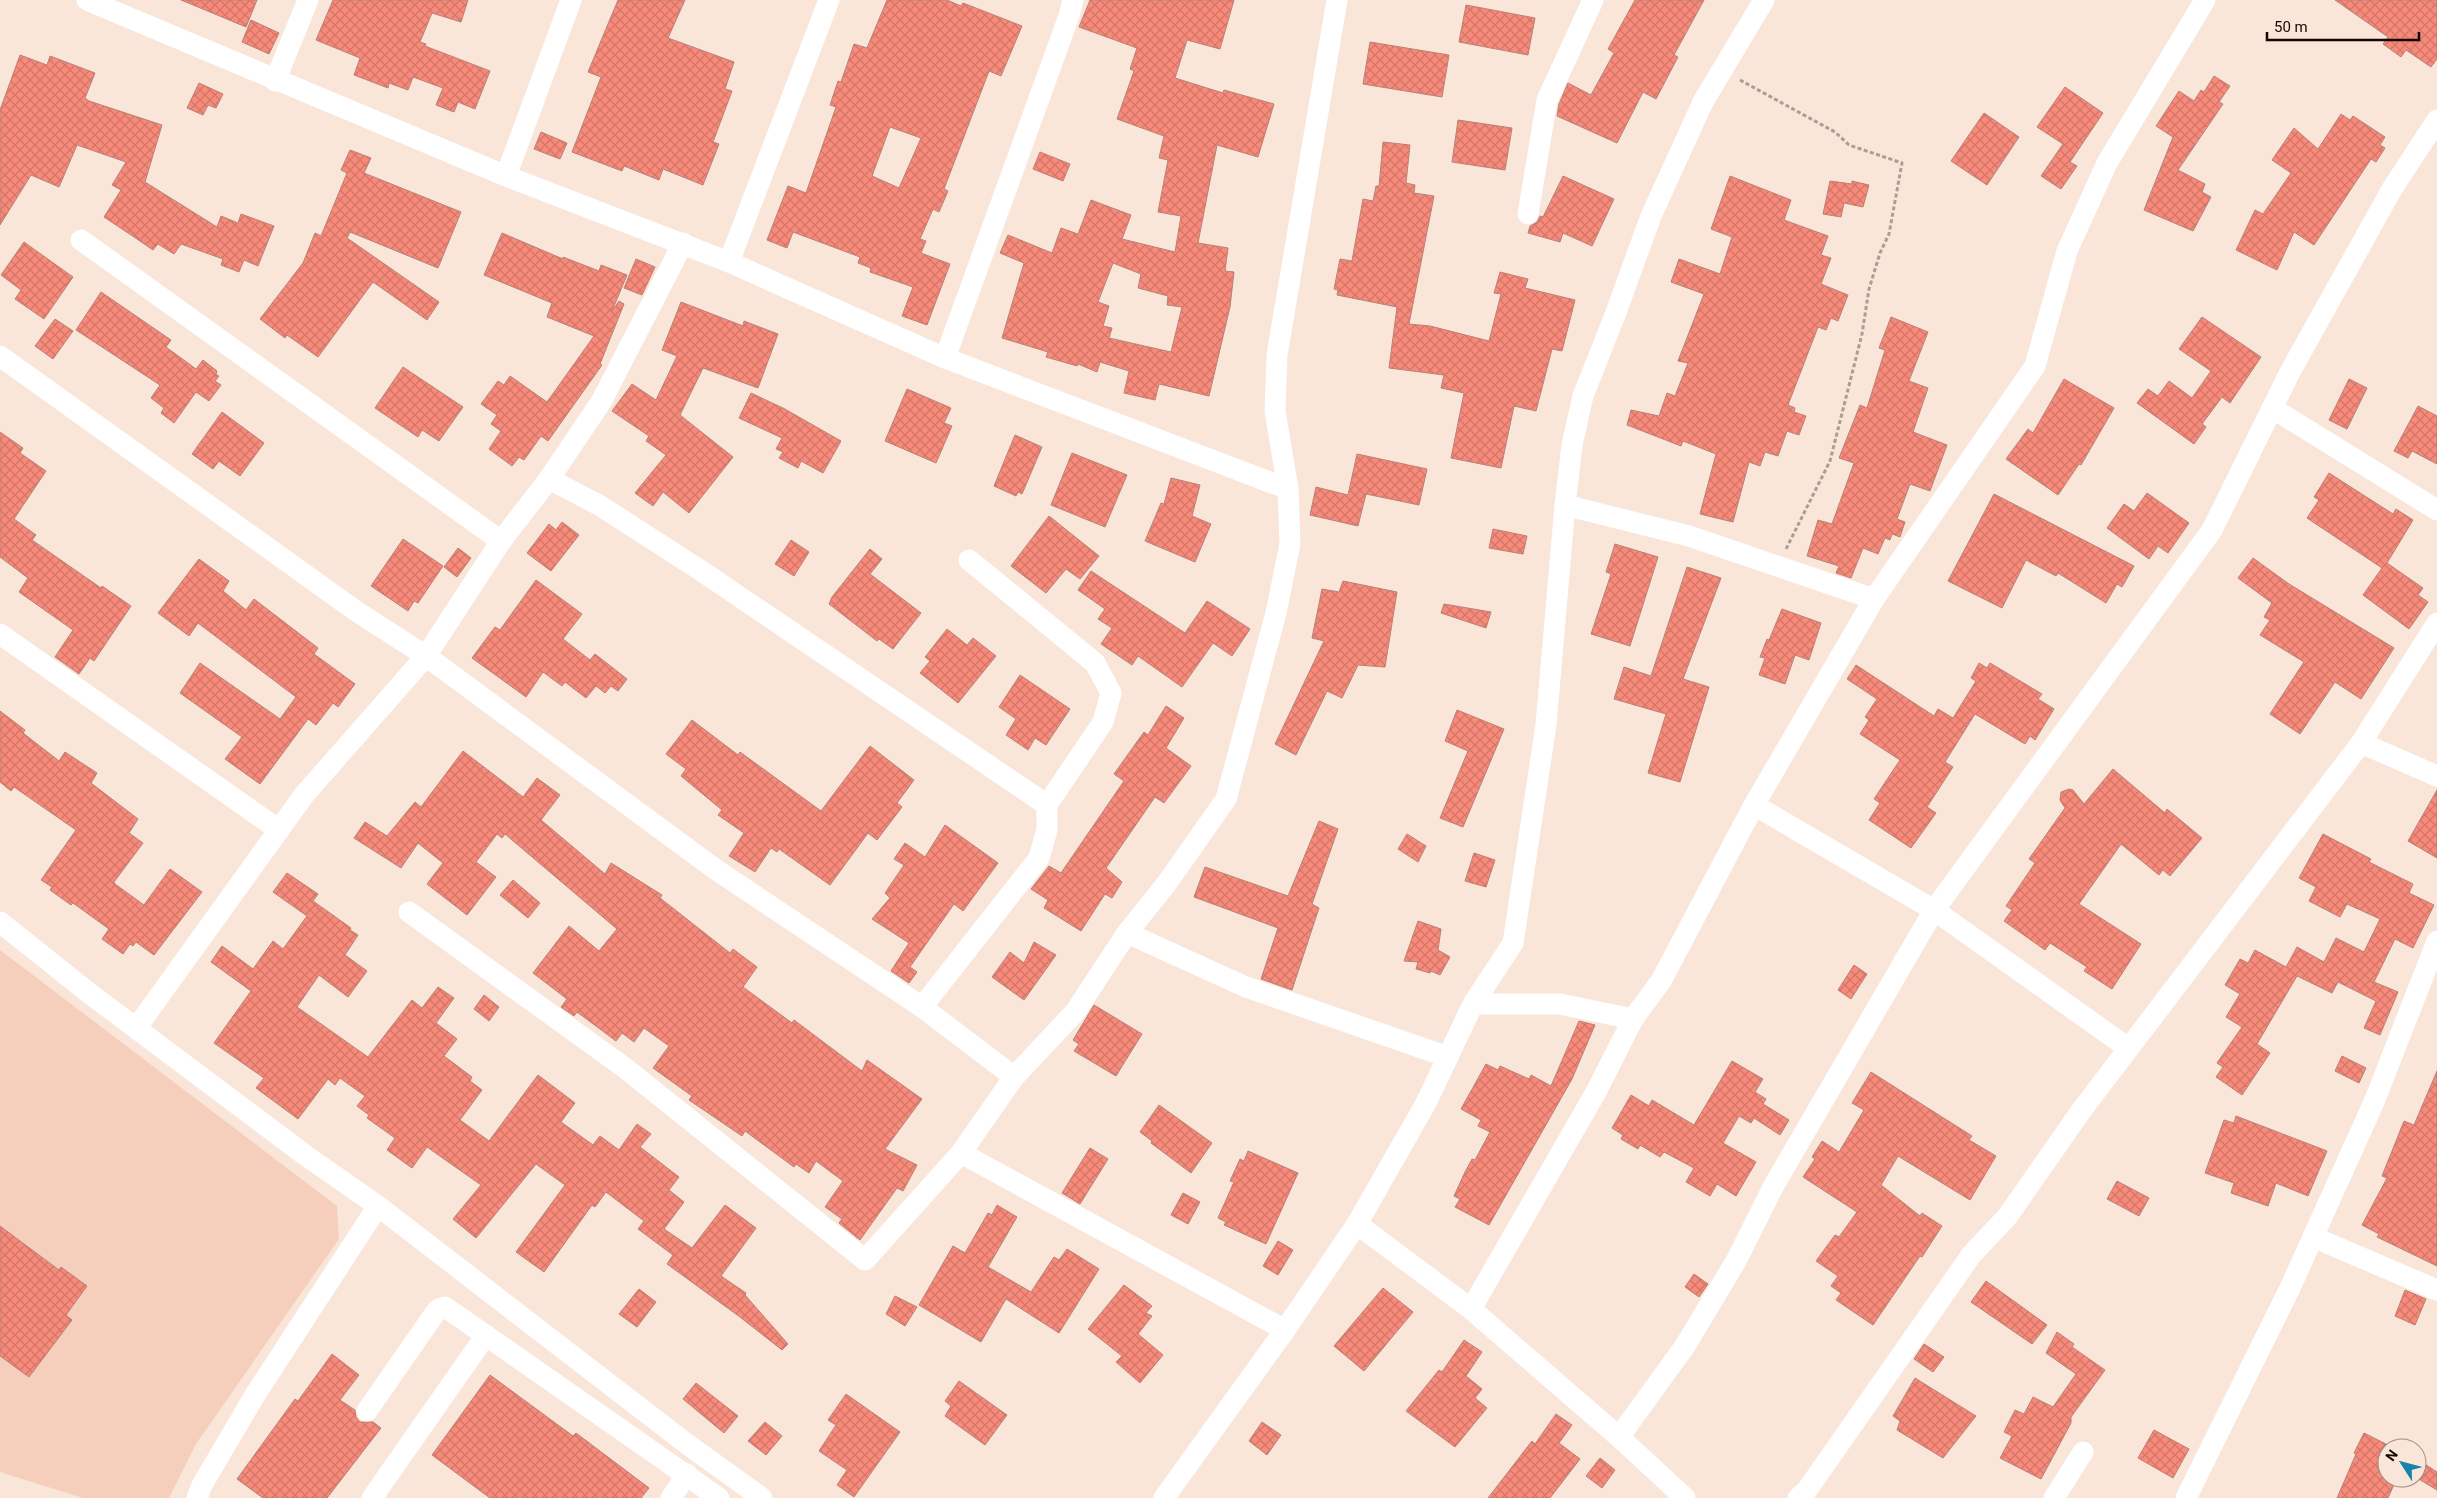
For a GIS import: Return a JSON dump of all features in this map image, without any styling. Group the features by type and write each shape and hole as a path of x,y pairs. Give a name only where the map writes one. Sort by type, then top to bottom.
{"street":[{"path":"87,0 275,81 506,176 729,262 945,358 1288,489"},
{"path":"275,81 308,0"},
{"path":"506,176 572,0"},
{"path":"729,262 829,0"},
{"path":"945,358 1069,16 1073,0"},
{"path":"409,912 625,1068 865,1260 961,1153 1014,1077 1075,1012 1127,933 1167,883 1226,799 1276,613 1290,544 1288,489 1275,411 1276,355 1337,0"},
{"path":"1528,214 1547,100 1593,0"},
{"path":"1164,1498 1285,1330 1357,1224 1426,1103 1473,1004 1513,943 1546,725 1565,505 1572,445 1583,396 1616,315 1651,216 1703,102 1764,0"},
{"path":"1470,1309 1596,1092 1633,1019 1661,981 1754,805 1874,599 2035,366 2067,251 2108,162 2205,0"},
{"path":"1619,1437 1685,1346 1736,1261 1773,1187 1934,910 2212,530 2290,372 2392,189 2437,120"},
{"path":"81,240 501,541"},
{"path":"137,1027 304,795 339,752 391,698 426,656 501,541 549,479 602,402 683,243"},
{"path":"0,356 356,611 426,656 716,869 922,1006 1014,1077"},
{"path":"2272,408 2437,510"},
{"path":"549,479 599,505 703,572 1047,805"},
{"path":"1565,505 1689,536 1874,599"},
{"path":"922,1006 1039,858 1047,830 1047,805 1103,722 1111,692 1095,663 969,560"},
{"path":"1798,1498 1807,1490 1972,1254 2007,1217 2081,1111 2128,1048 2361,743 2437,623"},
{"path":"0,634 279,830"},
{"path":"2361,743 2437,776"},
{"path":"1754,805 1934,910 2128,1048"},
{"path":"0,922 88,993 137,1027 305,1155 378,1206 687,1444 762,1498"},
{"path":"1127,933 1246,987 1448,1056"},
{"path":"2186,1498 2290,1288 2374,1102 2437,941"},
{"path":"1473,1004 1560,1004 1633,1019"},
{"path":"961,1153 1285,1330"},
{"path":"203,1495 255,1395 378,1206"},
{"path":"1357,1224 1470,1309 1619,1437 1685,1498"},
{"path":"2313,1237 2437,1290"},
{"path":"367,1411 439,1309 445,1307 719,1498"},
{"path":"372,1498 486,1336"},
{"path":"2054,1498 2083,1452"},
{"path":"670,1498 687,1474"}],"path":[{"path":"1721,70 1835,132 1849,145 1902,163 1889,234 1880,254 1869,289 1862,334 1830,461 1778,565"}],"shaded area":[{"path":"0,950 337,1206 339,1239 196,1444 169,1498 83,1498 0,1472"}],"building":[{"path":"181,0 257,0 246,27"},
{"path":"333,0 468,0 461,22 432,13 420,42 426,44 425,46 490,71 475,109 458,102 454,112 436,105 443,88 413,77 408,90 389,83 388,88 354,75 360,58 316,40"},
{"path":"618,0 685,0 668,38 734,62 725,89 732,91 713,142 719,144 703,185 663,169 659,180 624,166 622,171 572,152 601,77 588,72"},
{"path":"887,0 947,0 961,6 963,3 1022,26 1001,76 989,71 944,189 948,191 939,212 933,209 920,239 926,241 921,253 950,264 927,325 902,316 913,287 870,272 871,268 858,263 860,257 793,232 787,248 767,240 788,186 806,193 836,107 830,105 838,81 841,82 854,44 867,48","holes":["890,127 921,138 899,188 872,176"]},
{"path":"1090,0 1234,0 1220,49 1187,40 1175,78 1223,93 1224,90 1274,104 1258,157 1217,145 1198,243 1228,248 1225,271 1234,272 1230,307 1209,396 1159,384 1155,400 1124,393 1129,371 1100,362 1097,372 1078,364 1077,366 1046,357 1048,352 1002,338 1024,263 1000,253 1008,235 1052,253 1061,228 1078,234 1091,200 1131,215 1122,239 1175,252 1181,216 1158,212 1168,160 1159,158 1164,136 1117,119 1134,71 1130,69 1137,48 1079,27","holes":["1113,263 1141,274 1138,288 1168,296 1167,305 1182,307 1171,352 1109,338 1112,328 1103,326 1109,306 1098,302"]},
{"path":"1635,0 1704,0 1674,55 1678,57 1656,99 1643,92 1617,143 1557,116 1559,104 1568,83 1591,95 1614,53 1608,49"},
{"path":"2335,0 2437,0 2437,59 2431,67 2406,50 2401,57 2383,44 2388,37"},
{"path":"1466,5 1535,18 1528,55 1459,42"},
{"path":"251,20 279,33 269,54 242,42"},
{"path":"1370,42 1449,55 1442,97 1363,84"},
{"path":"20,55 47,65 50,56 95,73 85,98 89,101 162,125 145,182 217,227 221,216 238,223 241,214 274,226 258,266 244,260 239,272 221,265 223,259 181,244 174,254 158,244 153,250 104,217 121,190 112,185 126,162 77,145 59,187 31,175 0,225 0,110"},
{"path":"2214,76 2230,86 2219,102 2223,104 2178,170 2205,184 2202,192 2211,197 2193,231 2144,210 2173,137 2156,126 2179,91 2194,101 2201,90 2204,92"},
{"path":"199,83 223,94 216,108 208,105 203,115 187,108"},
{"path":"2065,87 2103,113 2070,162 2077,166 2061,189 2041,176 2063,144 2037,127"},
{"path":"1984,113 2019,137 1987,185 1951,161"},
{"path":"2341,114 2350,120 2353,116 2385,137 2380,145 2385,148 2376,162 2371,159 2314,245 2294,232 2277,270 2236,250 2255,210 2263,214 2291,173 2272,160 2294,128 2318,149"},
{"path":"1458,120 1512,128 1505,170 1452,162"},
{"path":"541,132 567,143 560,159 534,149"},
{"path":"1383,142 1410,145 1406,183 1415,185 1414,193 1434,196 1409,324 1430,326 1489,341 1501,294 1494,293 1500,272 1528,279 1525,288 1575,300 1562,351 1552,349 1536,411 1514,406 1501,468 1451,458 1464,393 1441,388 1444,375 1389,368 1397,307 1337,295 1338,290 1334,289 1340,259 1352,261 1363,199 1373,201 1376,186 1379,186"},
{"path":"350,150 371,158 364,173 461,212 438,268 350,232 347,238 439,302 427,320 373,282 318,357 287,335 285,338 260,319 303,263 315,233 321,236 347,173 341,170"},
{"path":"1040,152 1070,164 1063,181 1033,169"},
{"path":"1563,176 1614,199 1592,246 1563,233 1560,242 1528,233 1530,226 1537,222 1540,216 1543,217"},
{"path":"1730,176 1791,200 1784,220 1828,236 1821,255 1831,258 1821,284 1848,295 1838,321 1831,318 1826,330 1818,327 1788,405 1795,408 1794,412 1806,416 1799,435 1787,431 1778,456 1765,452 1760,466 1749,462 1733,522 1700,514 1716,454 1683,441 1681,446 1627,425 1631,410 1659,416 1667,393 1675,396 1688,363 1678,361 1704,294 1671,282 1679,259 1720,274 1732,237 1711,229"},
{"path":"1830,181 1852,184 1852,181 1869,185 1863,207 1844,203 1841,217 1823,214"},
{"path":"502,233 563,259 563,257 599,271 601,265 627,275 612,311 619,301 624,304 600,364 602,365 548,441 541,436 524,460 519,457 512,466 489,449 501,431 491,424 497,415 481,404 498,381 504,385 510,376 547,402 594,336 547,317 552,303 484,275"},
{"path":"24,242 73,277 44,319 15,299 21,290 1,275"},
{"path":"636,259 655,267 642,295 624,288"},
{"path":"101,292 171,340 166,347 196,369 203,360 217,371 216,375 219,376 215,381 221,385 209,401 196,392 174,423 161,413 164,408 151,398 160,385 76,330"},
{"path":"681,302 743,326 744,321 778,334 758,388 703,368 680,415 733,457 689,513 663,492 653,506 635,493 666,455 646,441 649,436 612,411 632,384 656,400 677,356 662,350"},
{"path":"1891,317 1928,332 1909,381 1928,388 1913,432 1947,445 1930,491 1910,484 1897,519 1905,522 1900,537 1892,534 1890,540 1885,538 1878,554 1863,548 1851,578 1836,573 1839,566 1807,556 1818,520 1832,524 1854,463 1839,458 1860,405 1867,408 1885,350 1879,348"},
{"path":"2202,317 2261,357 2230,403 2222,397 2202,424 2206,427 2194,444 2137,403 2148,389 2158,396 2169,381 2192,398 2211,371 2179,349"},
{"path":"55,319 73,331 53,359 35,346"},
{"path":"403,367 463,407 439,441 422,430 418,437 375,408"},
{"path":"2064,379 2114,408 2081,465 2079,464 2058,495 2006,459 2028,429 2033,433"},
{"path":"2349,379 2367,388 2347,429 2329,420"},
{"path":"907,389 951,408 944,423 952,426 936,463 885,441"},
{"path":"751,393 783,408 841,441 823,473 801,461 798,468 779,458 783,452 776,449 782,438 739,418"},
{"path":"2418,406 2437,416 2437,464 2412,451 2408,458 2394,451"},
{"path":"222,412 264,443 240,476 219,461 213,469 192,454"},
{"path":"0,432 23,448 20,453 46,471 14,519 36,535 32,540 101,588 102,586 131,606 94,661 90,658 79,674 55,657 73,630 19,592 28,578 0,557"},
{"path":"1015,435 1042,447 1022,494 1018,492 1016,496 994,486"},
{"path":"1072,453 1127,475 1105,527 1051,505"},
{"path":"1357,454 1427,469 1419,505 1366,494 1358,526 1310,515 1316,487 1348,495"},
{"path":"2329,473 2393,514 2396,509 2413,520 2387,563 2423,588 2418,595 2428,602 2409,629 2363,595 2382,568 2307,518 2319,500 2314,497"},
{"path":"1171,478 1200,485 1192,516 1211,524 1195,562 1145,541 1161,503 1164,504"},
{"path":"2147,493 2189,523 2168,553 2158,546 2149,559 2107,528 2124,504 2134,511"},
{"path":"1994,494 2134,566 2122,587 2117,584 2106,603 2058,573 2056,576 2026,560 2002,608 1948,581"},
{"path":"1049,516 1099,556 1080,579 1066,569 1046,593 1011,566"},
{"path":"562,522 579,535 551,571 527,553 549,524 556,530"},
{"path":"1493,529 1527,536 1523,554 1489,548"},
{"path":"403,539 443,566 418,603 414,601 408,611 371,586"},
{"path":"791,540 809,552 794,576 775,564"},
{"path":"1615,544 1658,557 1630,646 1591,634 1611,574 1606,572"},
{"path":"458,548 471,558 457,577 444,567"},
{"path":"870,549 882,559 870,574 921,613 893,649 879,639 877,641 829,604 832,597"},
{"path":"2253,558 2289,584 2394,648 2361,699 2335,682 2300,734 2270,714 2304,662 2260,635 2270,620 2264,617 2272,603 2238,578"},
{"path":"199,559 229,581 223,591 246,610 254,599 318,648 314,654 355,684 338,707 333,703 316,725 308,719 260,784 225,759 242,737 180,693 200,663 280,719 296,697 198,623 189,636 158,613"},
{"path":"1687,567 1721,578 1683,679 1709,687 1680,782 1648,773 1666,714 1614,699 1624,667 1651,676"},
{"path":"1091,571 1185,633 1207,601 1250,629 1232,656 1213,643 1182,687 1138,656 1132,665 1101,644 1112,628 1098,619 1105,609 1078,590"},
{"path":"536,580 582,614 563,639 590,660 595,654 627,679 618,691 611,686 605,693 596,686 586,698 565,682 562,686 543,672 526,697 472,658 495,627 500,630"},
{"path":"1343,581 1397,592 1385,667 1358,665 1342,698 1327,691 1296,755 1275,744 1324,641 1312,638 1322,589 1339,592"},
{"path":"1444,604 1491,612 1486,628 1441,613"},
{"path":"1782,609 1821,623 1809,660 1795,655 1785,684 1759,675 1765,658 1760,657"},
{"path":"947,629 967,645 973,638 996,656 958,703 920,673 930,661 925,657"},
{"path":"1979,663 1987,668 1990,663 2042,694 2038,699 2054,709 2035,740 2030,736 2025,744 1975,714 1945,762 1953,767 1927,807 1936,813 1911,848 1869,820 1880,803 1874,799 1900,760 1860,734 1869,720 1865,717 1877,699 1847,679 1856,665 1934,716 1938,709 1953,718 1976,681 1971,678"},
{"path":"1020,675 1070,709 1046,745 1035,738 1028,750 1006,735 1016,719 999,707"},
{"path":"1166,706 1184,718 1166,748 1191,766 1164,803 1155,797 1106,868 1122,882 1112,898 1105,894 1081,931 1044,908 1048,900 1031,889 1049,866 1061,873 1124,781 1114,774 1144,732 1148,735"},
{"path":"1457,710 1504,729 1463,827 1440,818 1468,751 1445,741"},
{"path":"0,711 25,730 23,733 59,761 65,752 97,773 91,783 138,819 129,833 143,843 114,882 115,884 144,905 170,869 202,892 154,955 136,942 133,946 130,944 123,954 102,939 109,929 73,903 71,905 50,890 52,887 41,880 76,830 14,787 11,791 0,782"},
{"path":"692,720 738,755 740,752 821,811 870,746 914,780 897,803 902,807 877,840 868,833 830,885 779,849 777,852 771,848 755,872 729,856 744,833 718,815 722,810 681,776 686,769 666,754"},
{"path":"463,751 523,797 537,778 560,795 541,820 605,874 611,863 662,895 660,898 730,953 733,949 757,967 743,987 792,1023 794,1020 862,1071 867,1060 922,1099 885,1149 917,1165 903,1191 897,1188 860,1240 839,1223 842,1219 825,1207 843,1181 816,1161 809,1173 796,1164 794,1167 745,1131 742,1136 689,1100 692,1096 653,1068 669,1046 644,1028 634,1042 622,1033 616,1041 577,1012 574,1016 561,1007 567,999 533,973 569,926 599,951 617,929 505,834 502,838 497,834 476,862 496,877 467,915 427,884 443,863 418,843 401,868 354,838 365,822 387,836 415,802 421,807"},
{"path":"2113,769 2165,813 2167,809 2202,838 2170,876 2163,870 2159,875 2121,844 2079,904 2141,944 2112,989 2084,971 2087,967 2050,943 2045,950 2004,921 2012,910 2006,906 2035,863 2029,859 2065,808 2060,800 2061,792 2069,789 2073,790 2084,804"},
{"path":"2437,790 2437,858 2408,841"},
{"path":"1319,821 1338,829 1312,904 1319,908 1292,990 1261,979 1278,928 1194,897 1205,867 1288,896"},
{"path":"945,825 998,863 963,911 954,904 910,967 917,972 909,983 891,971 909,943 872,919 890,898 885,893 904,865 894,859 905,843 925,857"},
{"path":"1407,834 1426,846 1418,862 1398,849"},
{"path":"2323,834 2371,859 2369,862 2413,884 2409,893 2434,905 2413,948 2395,939 2374,982 2398,992 2380,1035 2364,1028 2376,1001 2338,982 2332,993 2297,976 2257,1044 2270,1053 2242,1095 2216,1077 2223,1067 2217,1063 2242,1027 2226,1017 2240,994 2225,985 2240,959 2248,963 2255,950 2286,967 2297,947 2324,962 2336,938 2364,952 2380,919 2347,904 2340,917 2309,901 2316,887 2299,878"},
{"path":"1474,853 1495,860 1486,887 1465,881"},
{"path":"287,873 318,894 313,901 358,935 345,955 367,971 348,997 319,975 297,1007 368,1057 412,1000 422,1008 438,987 454,998 436,1023 457,1039 444,1056 472,1077 470,1081 482,1090 460,1120 489,1141 538,1075 575,1103 561,1122 593,1145 600,1136 619,1150 637,1124 651,1134 640,1147 679,1177 669,1190 684,1202 664,1229 692,1248 725,1205 756,1228 721,1276 746,1293 745,1295 788,1344 782,1350 667,1264 673,1255 638,1229 644,1221 606,1192 595,1207 592,1205 544,1272 516,1252 565,1185 536,1164 476,1238 453,1219 481,1185 427,1147 412,1168 387,1150 395,1138 367,1118 369,1115 357,1106 365,1096 340,1078 335,1085 328,1079 298,1119 256,1088 264,1078 214,1043 251,991 211,962 222,946 253,969 273,941 283,949 307,916 273,892"},
{"path":"513,880 540,903 528,918 500,895"},
{"path":"1418,921 1441,929 1438,950 1450,957 1440,975 1431,971 1430,973 1416,969 1418,962 1404,961"},
{"path":"1034,942 1056,955 1024,1000 992,977 1010,952 1024,963"},
{"path":"1854,965 1867,974 1851,999 1838,990"},
{"path":"484,995 499,1007 489,1021 474,1009"},
{"path":"1094,1005 1142,1034 1116,1076 1074,1051 1079,1044 1073,1040"},
{"path":"1579,1021 1595,1025 1572,1079 1489,1225 1455,1207 1460,1199 1454,1196 1465,1172 1472,1159 1475,1160 1490,1132 1478,1126 1481,1120 1461,1109 1486,1064 1498,1070 1500,1066 1529,1079 1531,1075 1551,1086"},
{"path":"2342,1056 2366,1068 2359,1083 2335,1071"},
{"path":"1732,1061 1763,1079 1755,1092 1766,1099 1763,1104 1789,1120 1780,1135 1754,1118 1751,1123 1739,1116 1723,1143 1756,1162 1736,1196 1717,1184 1710,1196 1686,1182 1694,1168 1664,1152 1660,1157 1640,1145 1638,1149 1621,1139 1623,1135 1612,1128 1631,1095 1649,1106 1652,1100 1694,1125"},
{"path":"2437,1071 2437,1266 2377,1237 2379,1234 2362,1225 2387,1178 2382,1176 2404,1121 2414,1125"},
{"path":"1871,1072 1972,1136 1969,1140 1996,1156 1970,1200 1898,1156 1881,1185 1920,1216 1922,1213 1942,1226 1873,1325 1836,1300 1841,1293 1831,1286 1838,1276 1816,1261 1835,1235 1839,1237 1857,1212 1803,1177 1815,1159 1812,1157 1822,1141 1839,1152 1864,1110 1852,1103"},
{"path":"1159,1105 1212,1143 1191,1173 1151,1143 1152,1141 1140,1132"},
{"path":"2236,1116 2327,1151 2308,1196 2276,1183 2268,1206 2231,1193 2234,1183 2205,1173 2224,1120 2234,1123"},
{"path":"1090,1148 1108,1159 1080,1204 1062,1193"},
{"path":"1248,1151 1298,1173 1266,1244 1224,1225 1226,1222 1218,1218 1234,1182 1230,1181 1240,1159 1244,1161"},
{"path":"2117,1181 2149,1198 2139,1216 2107,1199"},
{"path":"1183,1193 1200,1202 1188,1224 1171,1215"},
{"path":"997,1205 1017,1217 988,1267 1031,1292 1054,1257 1059,1260 1067,1249 1099,1269 1059,1333 1006,1299 981,1342 919,1305 953,1246 965,1253 988,1213 992,1215"},
{"path":"0,1226 59,1270 61,1267 87,1286 66,1315 72,1320 29,1377 0,1356"},
{"path":"1278,1241 1293,1250 1278,1275 1263,1266"},
{"path":"1694,1274 1708,1284 1699,1297 1685,1287"},
{"path":"1986,1281 2047,1325 2032,1344 1971,1302"},
{"path":"1124,1285 1152,1306 1146,1313 1152,1316 1138,1334 1163,1355 1140,1383 1116,1362 1122,1356 1088,1329"},
{"path":"1383,1288 1413,1312 1364,1371 1334,1346"},
{"path":"639,1289 656,1302 637,1327 619,1314"},
{"path":"2405,1290 2426,1299 2415,1325 2395,1316"},
{"path":"895,1296 917,1307 905,1326 886,1314"},
{"path":"2057,1332 2074,1344 2072,1347 2105,1370 2071,1417 2071,1423 2041,1479 2000,1458 2012,1436 2004,1432 2015,1410 2024,1414 2033,1397 2053,1407 2076,1374 2046,1353"},
{"path":"1464,1340 1482,1352 1466,1376 1482,1389 1475,1398 1487,1408 1455,1447 1406,1411 1439,1370 1442,1372"},
{"path":"1924,1344 1944,1357 1933,1372 1914,1359"},
{"path":"332,1354 359,1375 340,1400 355,1410 356,1417 360,1422 373,1422 381,1428 327,1498 263,1498 237,1479 295,1399 298,1401"},
{"path":"490,1375 573,1436 576,1433 649,1488 641,1498 490,1498 432,1455"},
{"path":"1915,1378 1976,1416 1943,1458 1897,1430 1900,1421 1893,1416"},
{"path":"959,1381 1007,1415 985,1445 945,1416 951,1406 945,1401"},
{"path":"696,1383 738,1416 724,1433 683,1399"},
{"path":"846,1394 900,1432 854,1497 837,1485 847,1470 819,1451 836,1425 828,1420"},
{"path":"1556,1414 1572,1425 1559,1443 1580,1459 1550,1498 1488,1498 1532,1441 1535,1444"},
{"path":"765,1422 782,1436 766,1455 748,1441"},
{"path":"1262,1422 1281,1435 1267,1455 1249,1441"},
{"path":"2154,1430 2189,1449 2173,1478 2138,1458"},
{"path":"2364,1433 2377,1440 2377,1488 2392,1488 2388,1498 2337,1498 2356,1454 2354,1453"},
{"path":"1600,1458 1615,1470 1602,1488 1586,1476"},
{"path":"2427,1466 2437,1472 2437,1490 2427,1484"}]}
